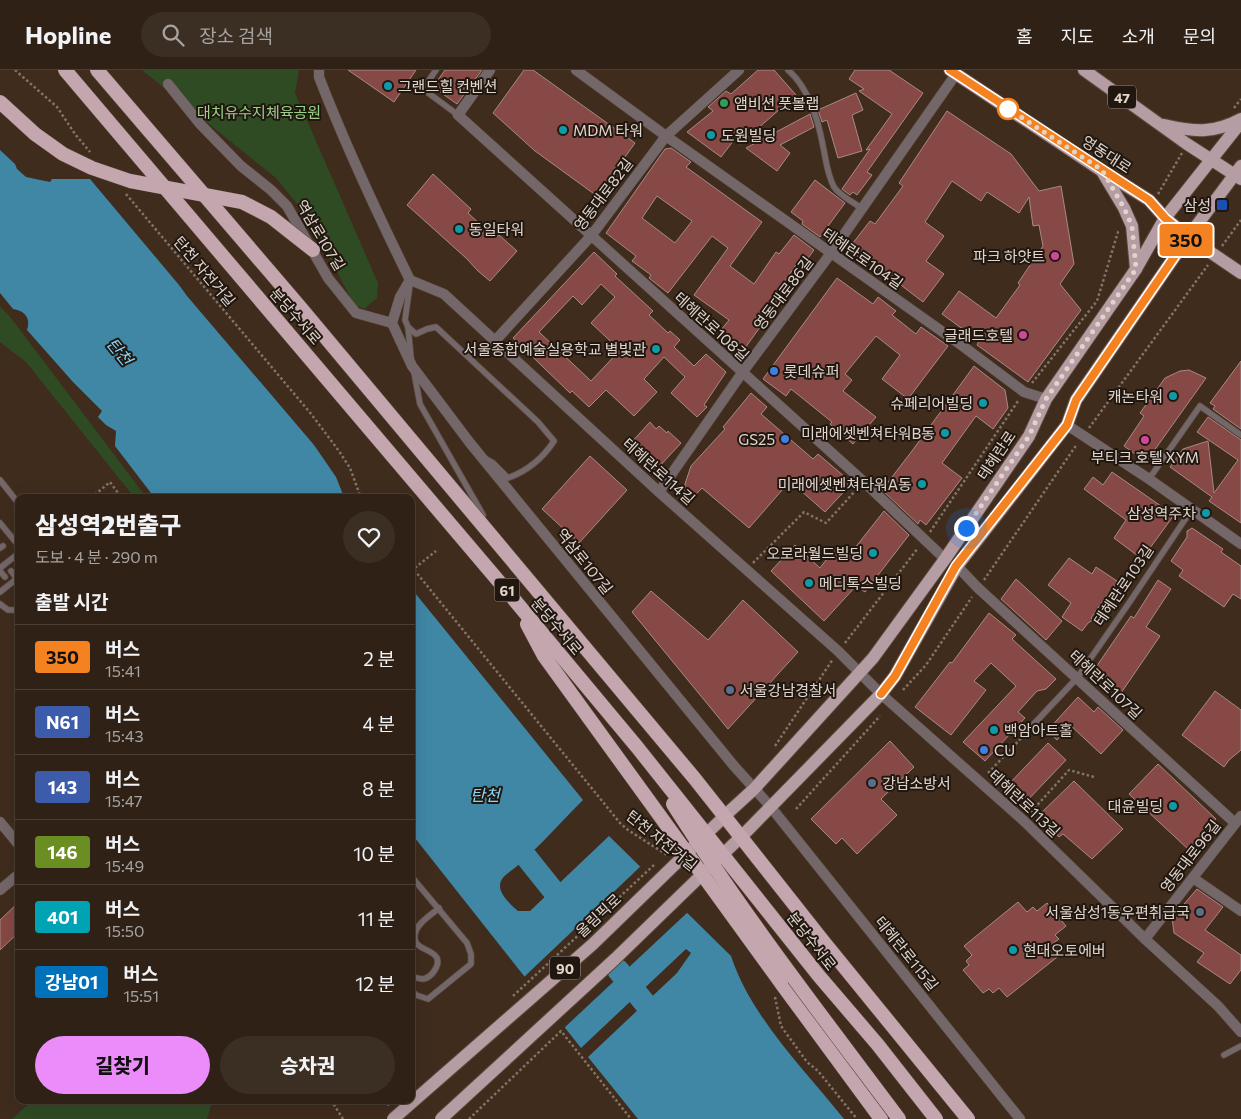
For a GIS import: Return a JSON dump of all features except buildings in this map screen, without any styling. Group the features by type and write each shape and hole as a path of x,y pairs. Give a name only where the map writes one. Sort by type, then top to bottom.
{"highway":[{"name":"분당수서로","path":"65,70 637,747 819,976 878,1045 936,1119"},
{"name":"분당수서로","path":"97,70 300,307 683,765 968,1119"},
{"path":"0,102 62,154 92,168 130,181 242,202 272,217 313,250"},
{"path":"512,597 544,656 881,1119"},
{"path":"637,747 706,855 899,1119"}],"main road":[{"name":"47","path":"1084,70 1188,144 1239,173"},
{"name":"영동대로","path":"953,72 1149,200 1165,218 1188,237 1241,274"},
{"path":"1160,124 1186,130 1209,131 1232,124 1238,117"},
{"name":"테헤란로","path":"754,789 860,674 945,559 1029,436 1046,399 1136,269 1165,218 1212,159 1238,117"},
{"path":"1102,170 1132,226 1136,269"},
{"name":"90","path":"440,1119 615,959 747,831 881,694 895,676 956,566 1067,425 1076,400 1188,237 1239,173"},
{"name":"올림픽로","path":"415,1100 593,944 754,789"},
{"name":"올림픽로","path":"393,1119 410,1104"}],"street":[{"path":"319,70 319,77 341,135 410,280 400,297 392,323"},
{"path":"458,115 490,70"},
{"name":"테헤란로104길","path":"576,70 1024,392 1046,399"},
{"name":"영동대로82길","path":"494,342 591,236 666,136 739,70"},
{"name":"영동대로86길","path":"660,492 742,373 831,254 953,72"},
{"name":"역삼로107길","path":"168,84 214,138 241,166 287,206 328,278 356,313 392,323 412,366 480,455 754,789 770,806"},
{"name":"테헤란로108길","path":"458,115 864,482 945,559"},
{"name":"테헤란로114길","path":"410,280 444,294 494,342 838,651 881,694"},
{"path":"1067,425 1149,479 1241,544"},
{"name":"테헤란로107길","path":"956,566 1077,678 1238,819"},
{"name":"테헤란로113길","path":"881,694 1024,821 1145,939 1218,1006 1241,1032"},
{"name":"테헤란로115길","path":"770,806 1020,1119"},
{"name":"영동대로96길","path":"1145,939 1238,819"},
{"path":"0,822 15,839"},
{"path":"0,890 15,877"},
{"path":"1193,878 1241,911"}],"lane":[{"path":"436,70 423,89 458,115"},
{"path":"788,70 802,85 809,100 820,132 828,174 835,189 861,208"},
{"path":"410,280 405,320 408,327 412,366 420,404 483,515"},
{"path":"408,327 416,334 436,327 538,422 554,441 547,453 518,474 508,478 493,463 480,455"},
{"path":"1149,479 1200,406 1241,435"},
{"path":"0,480 15,499"},
{"name":"테헤란로103길","path":"1031,727 1077,678 1192,509"},
{"path":"0,523 15,541"},
{"path":"5,577 0,569 15,556"},
{"path":"11,571 15,575"},
{"path":"0,592 15,580"},
{"path":"0,604 8,610 15,610"},
{"path":"415,881 467,943 471,954 470,964 428,999 415,994"},
{"path":"415,933 418,926 439,908"},
{"path":"415,939 422,949 433,953 437,959 437,964 432,974 424,979 415,978"},
{"path":"1224,1055 1241,1046"}],"path":[{"path":"15,70 57,108 75,134 94,156"},
{"path":"1238,117 1241,99"},
{"path":"1152,203 1188,144"},
{"name":"탄천 자전거길","path":"125,194 340,450 350,468 360,494"},
{"path":"903,690 926,665 1058,470 1241,220"},
{"path":"771,752 838,651 924,540 1024,392 1097,301 1118,232 1132,226"},
{"path":"96,494 110,482 119,494"},
{"path":"747,569 804,512 826,524 864,482"},
{"path":"415,567 436,551"},
{"name":"탄천 자전거길","path":"415,573 620,822 628,830 672,859"},
{"path":"796,809 880,716"},
{"path":"980,782 1031,727"},
{"path":"1024,821 1069,770 1094,777"},
{"path":"665,855 672,848"},
{"path":"513,996 658,862"},
{"path":"774,991 781,1026 807,1062 818,1071 857,1119"},
{"path":"469,1119 561,1031 631,1119"},
{"path":"334,1104 344,1119"}],"green space":[{"name":"대치유수지체육공원","path":"142,70 299,70 295,93 378,283 377,298 364,309 354,304 308,217 276,178"},
{"path":"0,306 144,494 132,494 26,362 0,342"},
{"path":"29,1104 212,1104 207,1119 12,1119"}],"water":[{"name":"탄천","path":"0,150 26,177 50,182 52,179 90,179 314,445 336,477 343,494 152,494 115,446 116,431 98,417 102,411 73,382 27,330 28,322 24,313 13,309 0,293"},
{"name":"탄천","path":"415,593 583,800 534,850 502,879 500,889 506,900 518,911 530,911 609,836 731,956 751,1000 765,1021 796,1062 844,1119 638,1119 588,1057 677,973 691,953 686,949 581,1048 415,838"}],"pier":[{"path":"642,865 689,911 563,1029 523,978"}],"waterway":[{"name":"탄천","path":"508,834 571,913"},
{"name":"탄천","path":"618,970 664,1027"}],"bus line":[{"name":"350","path":"881,694 895,676 956,566 1067,425 1076,400 1188,237 1165,218 1149,200 950,70"}],"place":[{"name":"그랜드힐 컨벤션","path":"388,86"},
{"name":"앰비션 풋볼랩","path":"724,103"},
{"name":"MDM 타워","path":"563,130"},
{"name":"도원빌딩","path":"711,135"},
{"name":"삼성","path":"1222,205"},
{"name":"동일타워","path":"459,229"},
{"name":"파크 하얏트","path":"1055,256"},
{"name":"글래드호텔","path":"1023,335"},
{"name":"서울종합예술실용학교 별빛관","path":"656,349"},
{"name":"롯데슈퍼","path":"774,371"},
{"name":"캐논타워","path":"1173,396"},
{"name":"슈페리어빌딩","path":"983,403"},
{"name":"미래에셋벤쳐타워B동","path":"945,433"},
{"name":"GS25","path":"785,439"},
{"name":"부티크 호텔 XYM","path":"1145,440"},
{"name":"미래에셋벤쳐타워A동","path":"922,484"},
{"name":"삼성역주차","path":"1206,513"},
{"name":"오로라월드빌딩","path":"873,553"},
{"name":"메디톡스빌딩","path":"809,583"},
{"name":"서울강남경찰서","path":"730,690"},
{"name":"백암아트홀","path":"994,730"},
{"name":"CU","path":"984,750"},
{"name":"강남소방서","path":"872,783"},
{"name":"대윤빌딩","path":"1173,806"},
{"name":"서울삼성1동우편취급국","path":"1200,912"},
{"name":"현대오토에버","path":"1013,950"}],"route":[{"path":"966,528 1029,436 1046,399 1136,269 1132,226 1102,170 1004,106 1008,109"}]}
